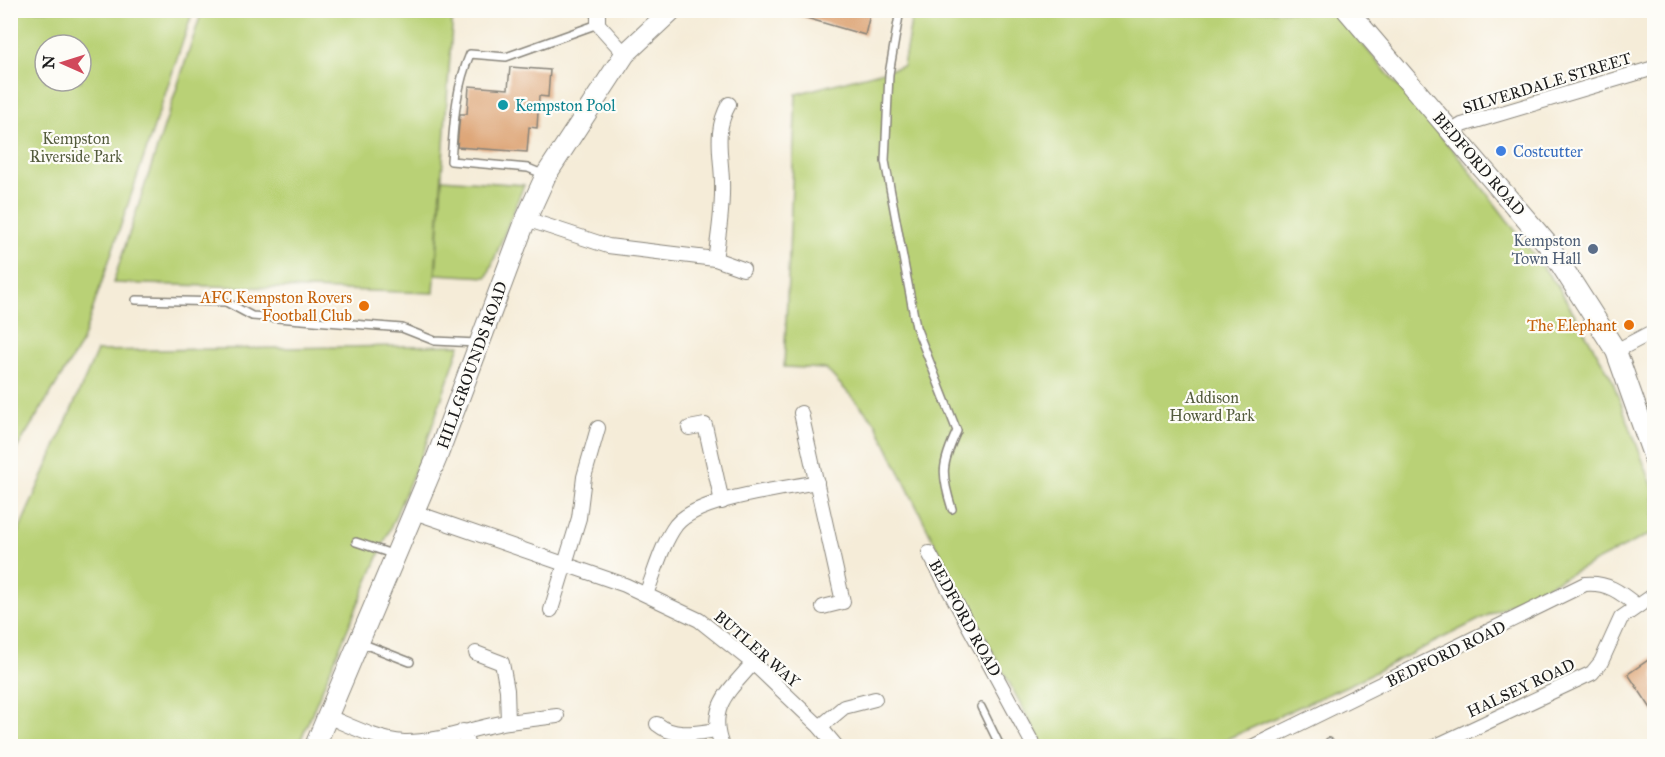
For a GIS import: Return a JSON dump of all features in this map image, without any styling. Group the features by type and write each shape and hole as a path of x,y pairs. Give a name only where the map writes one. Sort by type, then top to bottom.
{"street":[{"name":"HILLGROUNDS ROAD","path":"315,747 398,556 526,219 546,175 625,54 672,10"},
{"name":"BEDFORD ROAD","path":"1347,10 1549,246 1616,351 1654,458"},
{"path":"598,17 625,54"},
{"name":"SILVERDALE STREET","path":"1450,132 1462,125 1654,68"},
{"path":"715,259 722,180 718,141 719,126 729,104"},
{"path":"526,219 608,246 715,259 742,269"},
{"path":"1616,351 1654,331"},
{"path":"801,413 843,602 823,607"},
{"path":"689,428 705,424 722,502"},
{"path":"551,610 579,518 584,477 598,428"},
{"path":"646,594 670,535 678,523 692,511 722,502 817,482"},
{"name":"BUTLER WAY","path":"414,512 646,594 699,620 753,663 820,727 836,747"},
{"name":"BEDFORD ROAD","path":"929,553 1034,747"},
{"name":"BEDFORD ROAD","path":"1254,747 1585,584 1604,585 1620,591 1636,605"},
{"name":"HALSEY ROAD","path":"1437,746 1592,673 1601,662 1621,618 1654,594"},
{"path":"476,653 502,663 508,722"},
{"path":"722,747 716,730 719,706 753,663"},
{"path":"820,727 844,707 875,699"},
{"path":"329,717 370,734 405,742 508,722 557,716"},
{"path":"662,732 680,734 716,730"},
{"path":"463,731 468,747"}],"lane":[{"path":"900,10 889,74 885,161 916,327 957,431 946,453 942,479 952,509"},
{"path":"546,175 528,168 451,161 456,94 470,54 506,57 598,17"},
{"path":"136,300 226,302 252,316 402,328 435,341 480,343"},
{"path":"356,542 398,556"},
{"path":"361,643 410,662"},
{"path":"981,707 999,747"}],"green space":[{"name":"Kempston Riverside Park","path":"11,10 193,11 81,344 11,458"},
{"path":"202,11 453,11 434,293 113,283"},
{"name":"Addison Howard Park","path":"913,11 1330,11 1353,33 1463,162 1559,288 1611,377 1654,490 1654,532 1353,683 1211,746 1043,746 936,546 875,422 826,369 784,367 796,94 903,66"},
{"path":"442,179 524,185 487,277 436,274"},
{"path":"460,345 426,444 298,746 11,746 11,549 97,351"}],"building":[{"path":"797,10 871,10 865,35 796,15"},
{"name":"Kempston Pool","path":"510,67 550,70 548,97 539,96 537,128 529,127 527,152 457,147 460,114 467,114 469,86 508,89"},
{"path":"1654,656 1654,713 1628,674"}],"place":[{"name":"Kempston Pool","path":"503,105"},
{"name":"Costcutter","path":"1501,151"},
{"name":"Kempston Town Hall","path":"1593,249"},
{"name":"AFC Kempston Rovers Football Club","path":"364,306"},
{"name":"The Elephant","path":"1629,325"}]}
